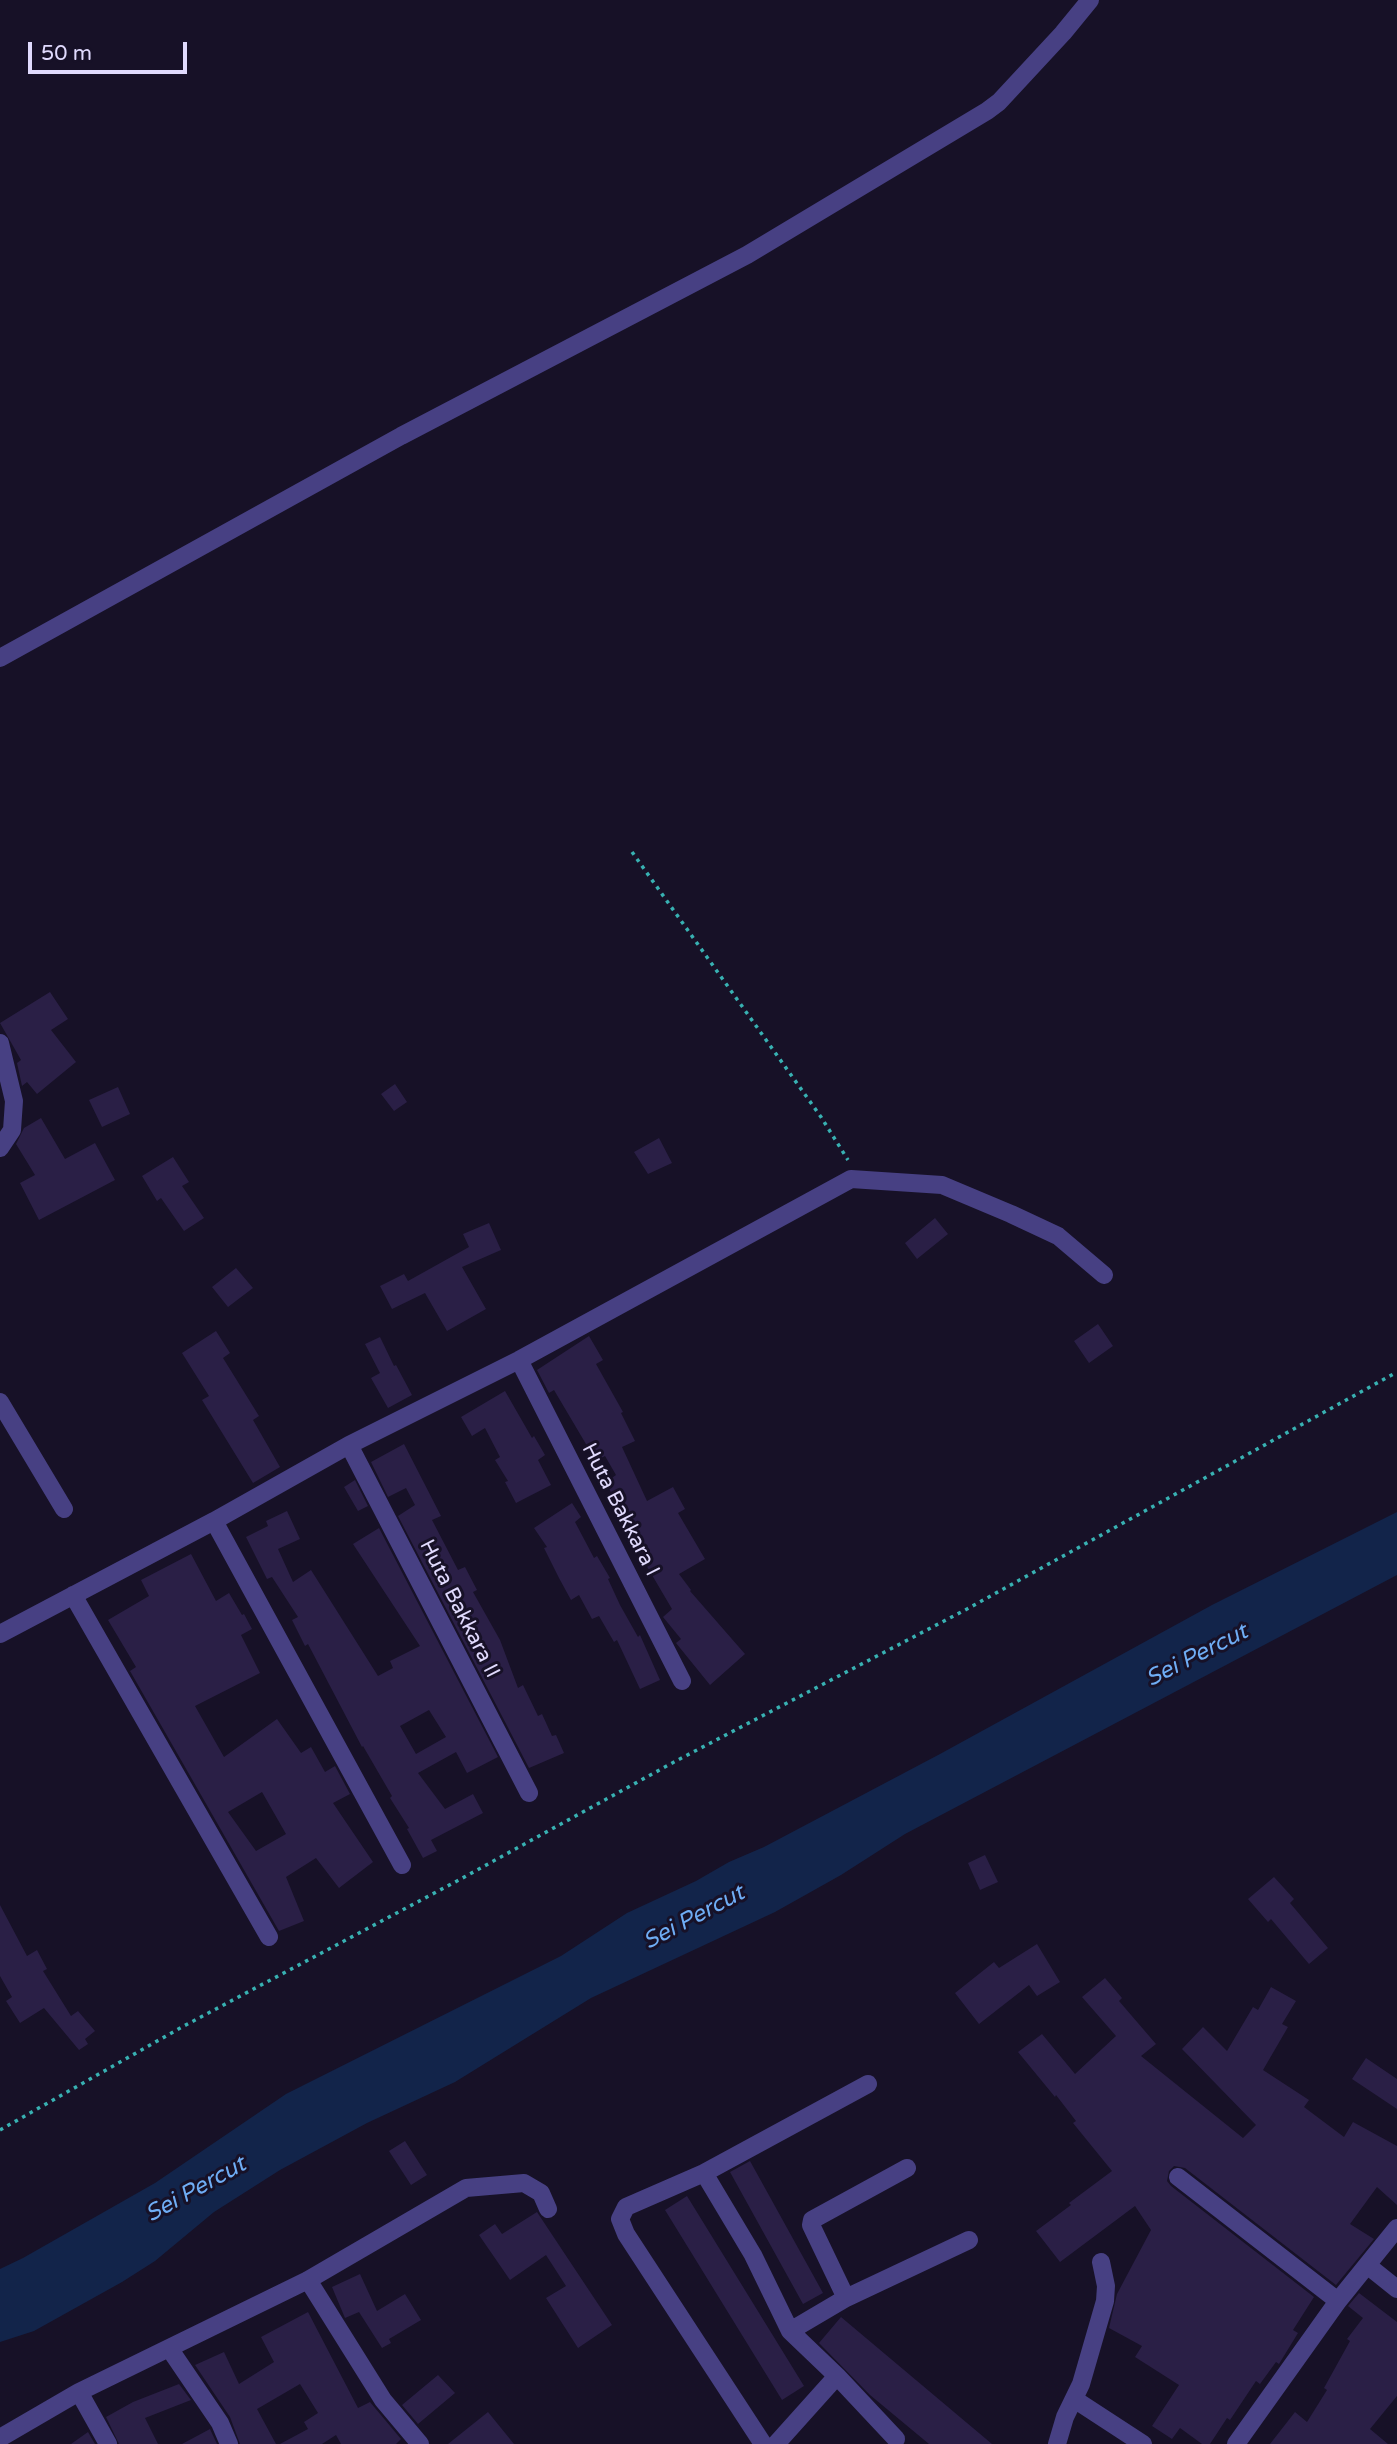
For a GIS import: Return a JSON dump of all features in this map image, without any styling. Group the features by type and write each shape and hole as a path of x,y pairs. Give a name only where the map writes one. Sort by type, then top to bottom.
{"street":[{"path":"0,657 401,436 747,255 987,111 999,102 1090,0"},
{"path":"0,1043 14,1101 12,1130 0,1148"},
{"path":"0,1634 214,1521 349,1445 519,1360 851,1179 942,1185 1058,1236 1104,1275"},
{"name":"Huta Bakkara I","path":"519,1360 682,1681"},
{"path":"0,1402 64,1509"},
{"name":"Huta Bakkara II","path":"349,1445 529,1793"},
{"path":"214,1521 401,1864"},
{"path":"73,1595 269,1937"},
{"path":"763,2444 626,2234 620,2219 626,2207 704,2173 868,2084"},
{"path":"846,2298 811,2225 812,2220 907,2168"},
{"path":"704,2173 753,2255 790,2330 837,2376 897,2442"},
{"path":"1178,2177 1338,2301"},
{"path":"0,2438 79,2392 308,2280 466,2188 524,2183 541,2193 548,2209"},
{"path":"1236,2444 1338,2301 1397,2228"},
{"path":"790,2330 846,2298 969,2240"},
{"path":"1057,2444 1065,2417 1082,2384 1105,2301 1106,2286 1101,2262"},
{"path":"1367,2265 1397,2289"},
{"path":"308,2280 383,2400 420,2444"},
{"path":"169,2348 220,2423 229,2444"},
{"path":"776,2444 837,2376"},
{"path":"79,2392 108,2444"},
{"path":"1074,2399 1143,2444"}],"path":[{"path":"632,852 821,1117 850,1162 851,1179"},
{"path":"0,2130 182,2027 674,1762 967,1609 1397,1372"}],"water":[{"name":"Sei Percut","path":"1397,1512 1397,1575 905,1834 841,1875 775,1912 591,1998 455,2082 367,2123 280,2170 214,2212 155,2261 122,2282 34,2331 0,2342 0,2269 155,2183 286,2094 561,1956 627,1913 764,1847 1212,1605"}],"building":[{"path":"50,992 68,1019 51,1030 76,1062 37,1094 27,1082 22,1086 17,1063 21,1060 0,1023"},
{"path":"395,1084 407,1102 394,1111 381,1094"},
{"path":"118,1087 130,1114 102,1127 89,1100"},
{"path":"41,1118 65,1159 95,1143 115,1180 39,1220 20,1183 35,1175 16,1144 24,1128"},
{"path":"659,1138 672,1163 648,1174 634,1152"},
{"path":"173,1157 189,1182 182,1186 204,1218 184,1231 161,1198 157,1201 142,1176"},
{"path":"935,1218 948,1234 917,1259 905,1243"},
{"path":"489,1223 501,1250 462,1267 486,1309 447,1331 425,1293 392,1309 380,1286 404,1274 408,1281 469,1247 463,1234"},
{"path":"236,1268 253,1288 228,1307 212,1287"},
{"path":"1098,1324 1113,1346 1089,1363 1074,1341"},
{"path":"216,1331 230,1353 223,1358 259,1416 253,1420 280,1467 253,1483 202,1400 209,1396 182,1353"},
{"path":"589,1336 603,1360 596,1364 623,1412 621,1413 635,1441 622,1447 647,1501 673,1487 685,1509 678,1513 705,1559 679,1574 690,1591 745,1654 710,1685 676,1643 681,1639 663,1617 672,1609 642,1558 606,1482 616,1475 605,1456 596,1461 554,1390 549,1393 537,1370"},
{"path":"380,1337 412,1395 388,1408 371,1378 380,1373 365,1344"},
{"path":"505,1391 545,1455 538,1460 551,1485 516,1503 505,1482 508,1481 495,1460 500,1457 485,1428 472,1436 461,1417"},
{"path":"404,1444 441,1516 432,1520 458,1570 465,1567 477,1590 473,1592 500,1640 518,1688 523,1685 538,1716 542,1714 564,1753 529,1768 398,1516 415,1505 406,1488 388,1497 371,1462"},
{"path":"355,1480 368,1506 358,1511 344,1487"},
{"path":"572,1503 581,1517 575,1522 594,1558 597,1556 610,1578 608,1579 620,1605 638,1637 640,1635 660,1680 640,1689 617,1640 614,1642 599,1616 592,1619 579,1595 571,1600 544,1548 547,1547 534,1528"},
{"path":"287,1511 300,1539 278,1549 293,1582 311,1570 378,1676 393,1668 390,1661 420,1646 353,1544 379,1528 498,1757 467,1773 456,1752 418,1773 445,1809 473,1794 483,1813 431,1840 437,1851 423,1858 308,1644 305,1646 292,1620 298,1617 272,1577 267,1579 246,1537 268,1526 266,1521","holes":["429,1710 446,1737 416,1754 400,1726"]},
{"path":"191,1554 216,1601 229,1593 252,1629 241,1635 260,1673 195,1706 224,1757 277,1719 301,1753 311,1747 325,1772 335,1766 350,1794 333,1803 373,1862 339,1888 316,1858 286,1877 304,1921 279,1931 130,1671 136,1667 108,1620 149,1596 141,1580","holes":["262,1792 286,1834 256,1851 228,1812"]},
{"path":"985,1855 998,1882 980,1890 968,1863"},
{"path":"1274,1877 1294,1899 1290,1903 1328,1948 1309,1964 1271,1919 1268,1922 1248,1899"},
{"path":"0,1905 27,1956 37,1950 47,1969 43,1971 71,2016 78,2011 95,2031 85,2039 88,2044 79,2050 44,2008 20,2023 6,2001 12,1997 0,1976"},
{"path":"1037,1944 1060,1982 1037,1996 1029,1985 979,2024 955,1993 994,1962 999,1968"},
{"path":"1105,1978 1122,1998 1119,2001 1156,2044 1141,2056 1243,2138 1256,2125 1182,2049 1203,2027 1227,2051 1253,2007 1258,2010 1271,1987 1296,2001 1282,2024 1288,2027 1263,2070 1309,2100 1304,2107 1344,2137 1353,2122 1397,2146 1397,2205 1377,2187 1350,2224 1374,2239 1336,2285 1185,2168 1174,2166 1169,2171 1167,2181 1171,2186 1314,2297 1293,2330 1298,2333 1279,2364 1276,2362 1260,2384 1256,2381 1210,2444 1202,2444 1180,2428 1172,2439 1152,2426 1179,2385 1135,2357 1142,2346 1109,2328 1117,2294 1151,2230 1135,2206 1060,2262 1036,2231 1112,2171 1073,2123 1076,2121 1056,2095 1055,2097 1018,2052 1042,2034 1075,2074 1116,2036 1082,1997"},
{"path":"1366,2058 1397,2079 1397,2109 1352,2079"},
{"path":"405,2141 427,2175 411,2185 389,2151"},
{"path":"750,2161 823,2293 803,2304 730,2172"},
{"path":"687,2196 804,2386 782,2400 665,2210"},
{"path":"537,2212 612,2325 578,2348 546,2298 566,2286 546,2255 510,2280 479,2235 495,2224 502,2234"},
{"path":"360,2274 377,2311 405,2294 421,2320 389,2339 391,2343 382,2348 359,2312 345,2318 332,2287"},
{"path":"1359,2293 1397,2322 1397,2396 1370,2429 1388,2444 1270,2444 1295,2412 1307,2422 1327,2390 1324,2388 1350,2341 1347,2339 1363,2318 1348,2306"},
{"path":"308,2312 358,2408 370,2402 401,2439 396,2444 341,2444 336,2435 322,2444 280,2444 308,2429 304,2422 318,2413 300,2384 257,2409 276,2444 240,2444 230,2417 195,2365 224,2352 239,2384 274,2362 261,2337"},
{"path":"841,2317 992,2444 929,2444 870,2395 819,2343"},
{"path":"438,2375 455,2393 418,2424 402,2405"},
{"path":"179,2384 191,2400 145,2418 158,2444 119,2444 106,2417 133,2402"},
{"path":"488,2412 514,2444 448,2444"},
{"path":"210,2429 217,2444 182,2444"},
{"path":"88,2432 95,2444 71,2444"}]}
